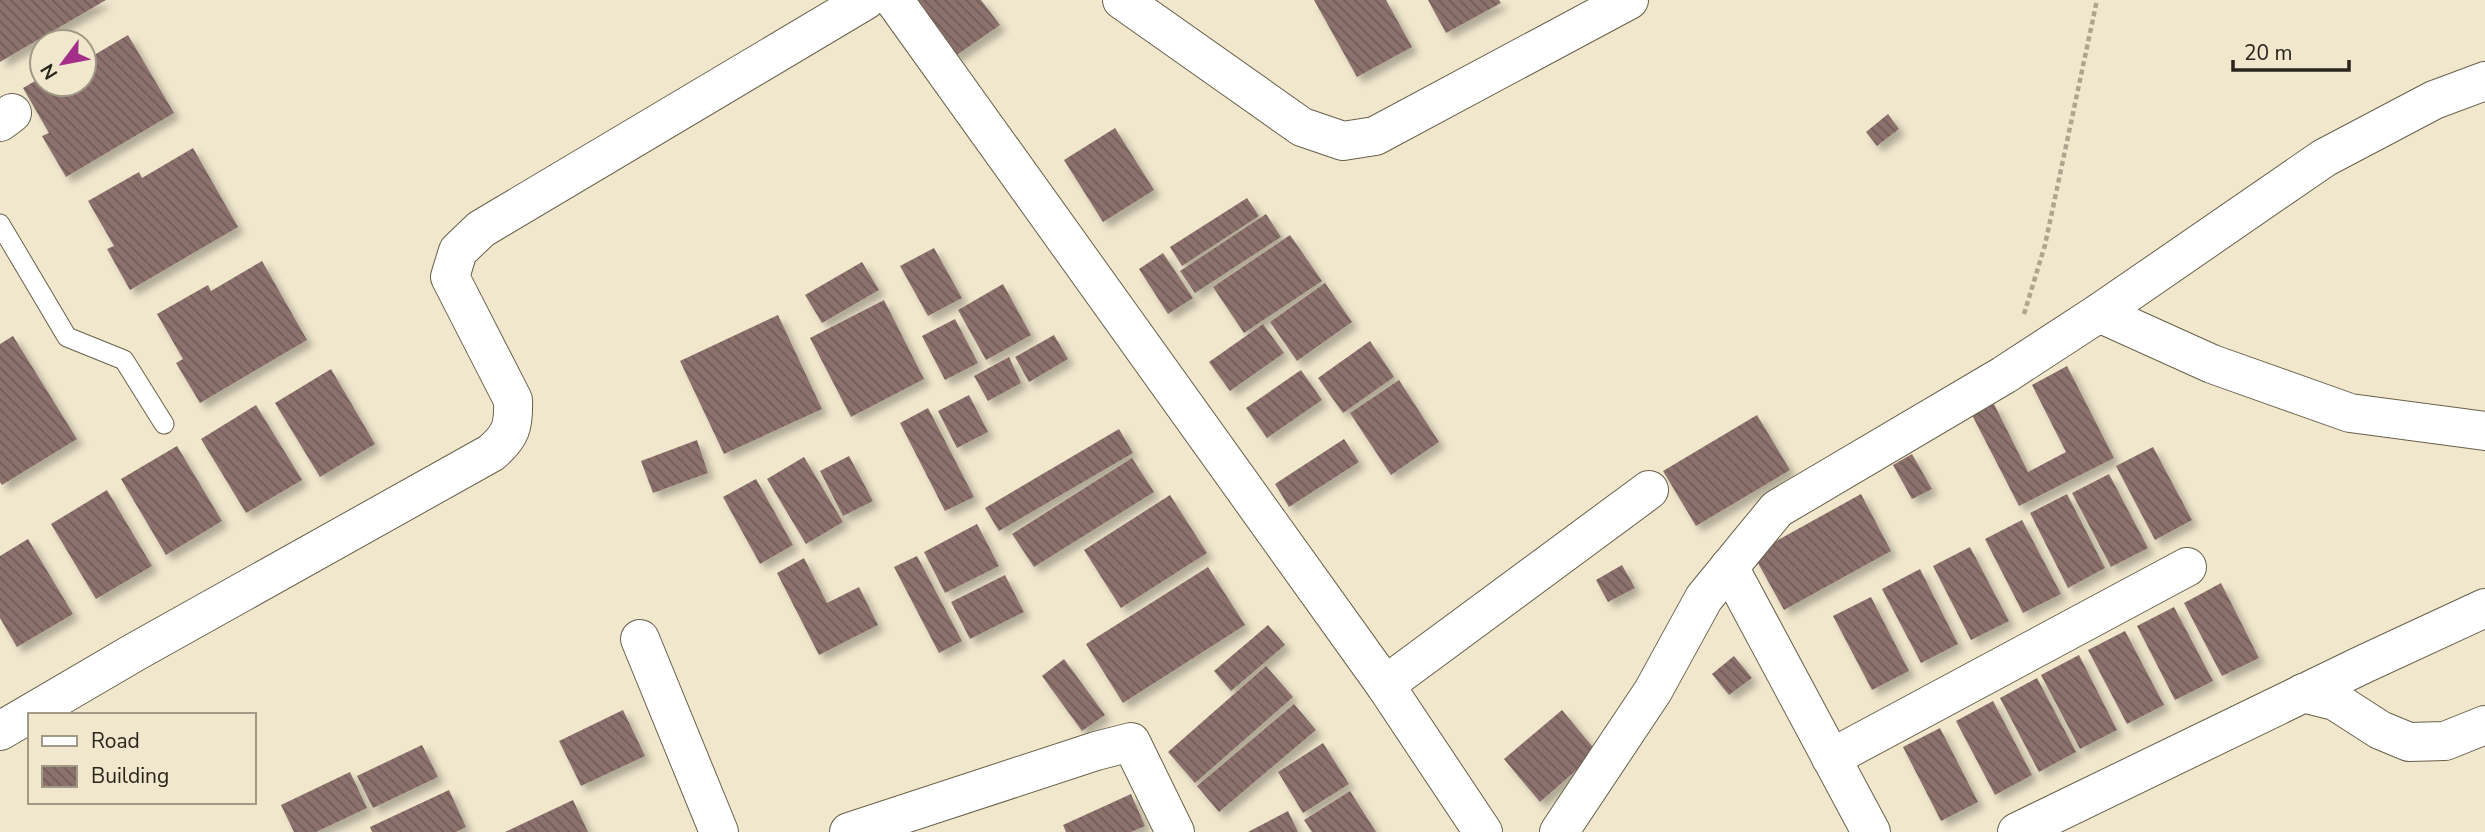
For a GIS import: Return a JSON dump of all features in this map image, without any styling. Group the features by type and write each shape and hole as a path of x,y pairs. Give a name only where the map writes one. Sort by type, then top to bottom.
{"street":[{"path":"31,713 498,447 505,441 514,421 513,400 450,277 458,251 481,229 866,0"},
{"path":"894,0 1385,685 1483,832"},
{"path":"1122,0 1302,127 1343,141 1375,136 1629,0"},
{"path":"1559,832 1653,691 1704,598 1777,509 2004,374 2099,313 2324,158 2434,100 2485,81"},
{"path":"2099,313 2212,364 2350,413 2485,431"},
{"path":"1385,685 1649,490"},
{"path":"1729,567 1871,832"},
{"path":"1831,758 2187,567"},
{"path":"2017,832 2485,608"},
{"path":"640,639 719,832"},
{"path":"2303,693 2335,701 2380,730 2410,742 2445,741 2485,725"},
{"path":"0,731 28,715"},
{"path":"849,832 1131,742 1175,832"}],"lane":[{"path":"0,224 67,337 124,360 163,424"}],"path":[{"path":"2004,374 2046,245 2098,0"}],"building":[{"path":"0,0 106,0 58,28 28,28 28,46 0,62"},
{"path":"912,0 981,0 1000,25 954,57"},
{"path":"1314,0 1386,0 1412,47 1357,77"},
{"path":"1428,0 1499,0 1501,3 1446,33"},
{"path":"128,35 174,113 66,177 42,136 49,133 29,98 98,98 98,53"},
{"path":"1888,114 1899,129 1877,146 1866,132"},
{"path":"1115,128 1154,190 1103,222 1064,160"},
{"path":"193,148 238,227 130,290 107,249 114,246 88,201 139,172 142,178"},
{"path":"1247,198 1259,216 1182,266 1170,247"},
{"path":"1266,214 1281,237 1195,293 1180,271"},
{"path":"1290,235 1322,281 1244,333 1213,287"},
{"path":"934,248 962,298 928,316 900,266"},
{"path":"1163,253 1193,298 1168,314 1139,269"},
{"path":"262,261 307,340 200,403 176,363 183,359 157,314 208,285 211,291"},
{"path":"862,262 879,290 822,323 805,295"},
{"path":"1325,283 1352,322 1297,361 1270,322"},
{"path":"1003,284 1031,335 986,360 958,310"},
{"path":"884,300 924,379 851,417 810,338"},
{"path":"778,315 822,409 724,454 680,361"},
{"path":"955,319 978,363 945,380 922,336"},
{"path":"1263,324 1284,353 1230,391 1209,362"},
{"path":"1054,335 1068,359 1029,382 1015,357"},
{"path":"13,336 77,439 2,485 0,344"},
{"path":"1370,341 1394,377 1343,413 1318,378"},
{"path":"1009,357 1021,383 988,401 974,376"},
{"path":"2067,366 2114,458 2019,506 1972,415 1994,404 2028,472 2066,452 2032,385"},
{"path":"331,369 375,444 320,477 275,403"},
{"path":"1301,370 1322,400 1267,438 1246,408"},
{"path":"1399,380 1439,442 1391,475 1350,413"},
{"path":"969,395 988,432 957,448 938,411"},
{"path":"256,405 302,480 246,513 201,439"},
{"path":"928,408 974,497 945,511 900,423"},
{"path":"1757,415 1790,470 1696,526 1663,471"},
{"path":"1119,429 1133,453 999,531 985,508"},
{"path":"1344,439 1359,462 1289,507 1275,484"},
{"path":"697,440 708,473 653,493 641,461"},
{"path":"177,446 222,521 166,555 121,479"},
{"path":"2153,447 2192,520 2155,540 2116,466"},
{"path":"1912,454 1932,489 1912,499 1893,465"},
{"path":"849,456 873,501 843,516 820,471"},
{"path":"804,457 843,522 806,544 767,479"},
{"path":"1132,458 1154,492 1034,567 1012,534"},
{"path":"2109,474 2148,548 2111,567 2072,493"},
{"path":"756,479 793,545 760,564 723,497"},
{"path":"107,490 152,566 96,599 51,524"},
{"path":"1861,494 1891,551 1784,610 1753,554"},
{"path":"2067,494 2105,568 2068,588 2030,513"},
{"path":"1170,495 1207,553 1121,608 1084,550"},
{"path":"2022,520 2061,594 2023,613 1985,539"},
{"path":"977,524 999,566 945,593 924,552"},
{"path":"28,539 73,614 17,647 0,618 0,556"},
{"path":"1970,547 2009,621 1971,640 1933,566"},
{"path":"917,556 962,641 939,653 894,567"},
{"path":"804,558 827,603 859,587 878,625 819,655 777,573"},
{"path":"1622,565 1635,588 1608,602 1596,580"},
{"path":"1208,567 1245,625 1123,703 1086,644"},
{"path":"1920,569 1958,644 1921,663 1882,589"},
{"path":"1005,575 1024,612 970,639 951,602"},
{"path":"2221,583 2259,658 2222,676 2184,603"},
{"path":"1871,597 1909,671 1872,690 1833,616"},
{"path":"2174,607 2213,681 2175,700 2137,626"},
{"path":"1268,625 1285,645 1231,691 1214,671"},
{"path":"2125,631 2164,705 2127,724 2088,650"},
{"path":"2079,655 2117,730 2080,749 2041,675"},
{"path":"1734,656 1752,678 1729,695 1712,674"},
{"path":"1064,659 1105,715 1082,731 1042,676"},
{"path":"1266,666 1293,697 1195,783 1168,752"},
{"path":"2037,678 2076,752 2039,772 2000,698"},
{"path":"1993,701 2032,775 1995,795 1956,721"},
{"path":"1294,704 1316,730 1219,812 1197,786"},
{"path":"623,710 645,756 581,786 559,741"},
{"path":"1562,710 1597,752 1540,802 1504,759"},
{"path":"1940,728 1978,802 1941,821 1903,747"},
{"path":"1323,743 1349,784 1303,813 1278,772"},
{"path":"422,745 438,777 373,808 357,776"},
{"path":"350,772 367,808 316,832 294,832 281,805"},
{"path":"449,790 466,827 456,832 372,832 370,827"},
{"path":"1350,791 1376,832 1312,832 1304,820"},
{"path":"1131,794 1145,826 1131,832 1066,832 1063,825"},
{"path":"573,800 588,832 505,832"},
{"path":"1288,811 1298,832 1248,832"}]}
